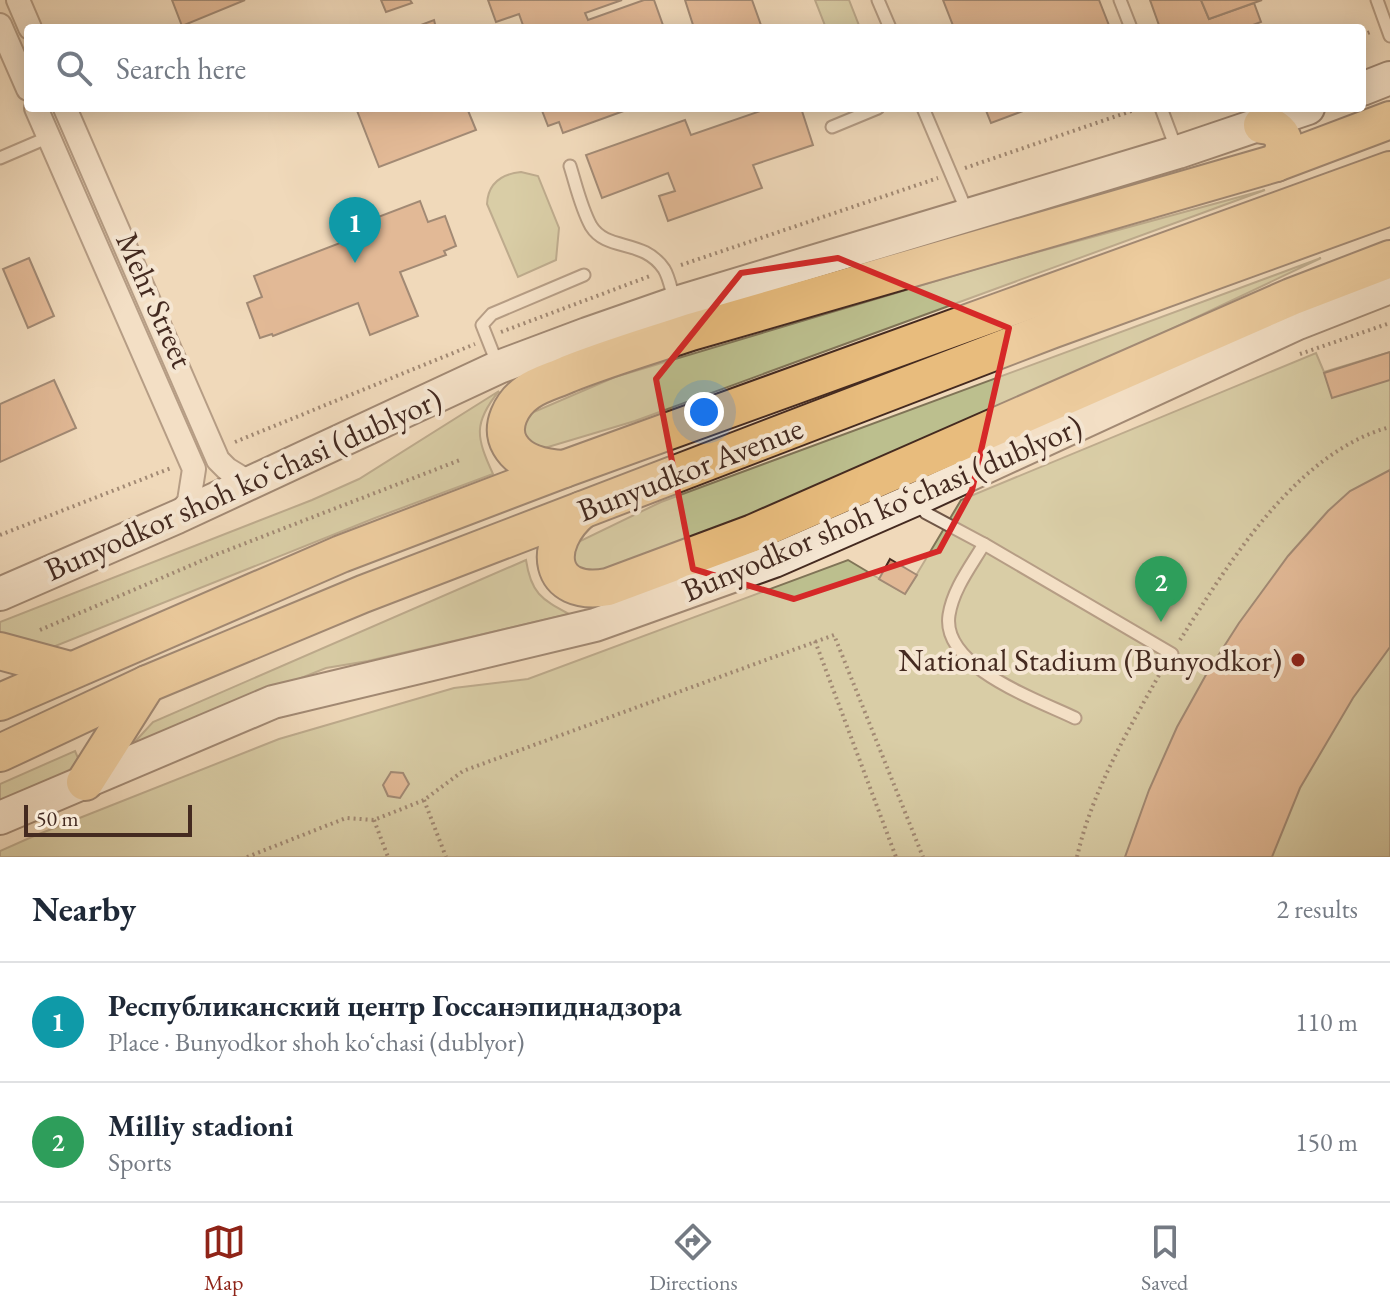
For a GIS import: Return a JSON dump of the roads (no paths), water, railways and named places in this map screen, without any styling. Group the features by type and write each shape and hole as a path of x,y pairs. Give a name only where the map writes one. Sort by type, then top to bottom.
{"main road":[{"path":"564,469 530,463 516,453 507,439 506,424 511,410 521,397 534,388 691,332 1276,163 1390,120"},
{"path":"1262,125 1275,128 1283,138 1284,152 1276,163"},
{"name":"Bunyudkor Avenue","path":"0,753 147,684 363,594 582,510 1390,170"},
{"name":"Bunyudkor Avenue","path":"0,702 341,554 564,469 1390,207"},
{"path":"582,510 560,535 555,549 555,563 562,576 575,586 591,589 608,587 753,533 1291,297 1390,259"},
{"path":"14,643 70,670"},
{"path":"85,782 147,684"}],"street":[{"path":"18,0 28,24"},
{"path":"0,25 24,80"},
{"path":"1366,87 1390,78"},
{"name":"Mehr Street","path":"38,112 194,469"},
{"name":"Mehr Street","path":"67,112 218,460"},
{"name":"Bunyodkor shoh koʻchasi (dublyor)","path":"0,594 177,517 499,367 676,303 1178,152 1297,112"},
{"name":"Bunyodkor shoh koʻchasi (dublyor)","path":"0,818 273,702 595,625 774,561 1298,323 1390,287"},
{"path":"177,517 189,501 194,469 218,460 250,483"}],"lane":[{"path":"878,0 888,24"},
{"path":"1120,0 1129,24"},
{"path":"1377,0 1389,29"},
{"path":"832,127 868,112"},
{"path":"925,112 968,215"},
{"path":"1163,112 1178,152"},
{"path":"0,158 49,137"},
{"path":"570,166 591,227 609,242 630,245 650,254 665,271 676,303"},
{"path":"499,367 482,325 492,314 584,275"},
{"path":"916,499 926,513 1172,654"},
{"path":"984,544 958,587 949,616 949,629 958,651 991,676 1075,718"}],"place":[{"name":"Республиканский центр Госсанэпиднадзора","path":"355,263"},
{"name":"Milliy stadioni","path":"1161,622"},
{"name":"National Stadium (Bunyodkor)","path":"1298,660"}]}
